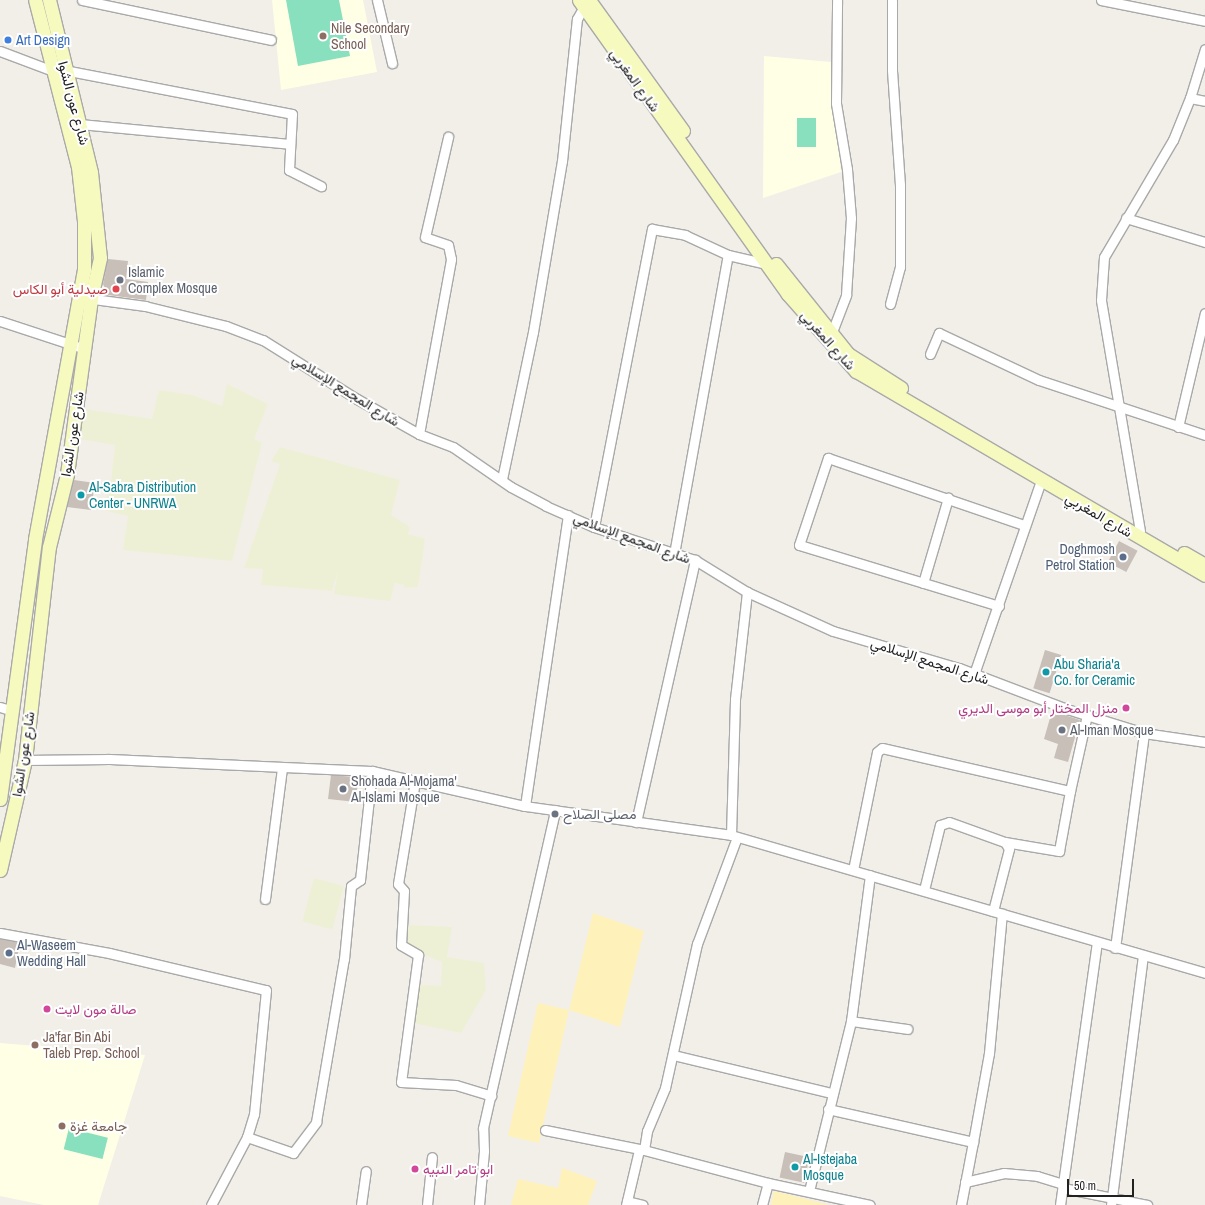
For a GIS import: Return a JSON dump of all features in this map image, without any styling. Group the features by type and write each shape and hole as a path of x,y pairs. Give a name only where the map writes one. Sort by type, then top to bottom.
{"main road":[{"name":"شارع عون الشوا","path":"0,799 5,709 69,344 100,258 99,223 91,172 79,124 58,71 35,0"},
{"name":"شارع عون الشوا","path":"0,870 25,760 49,547 67,474 85,349 84,221 78,167 58,71 49,0"},
{"name":"شارع المغربي","path":"584,3 771,258 832,332 848,354 909,393 1140,531 1205,564"},
{"name":"شارع المغربي","path":"584,3 788,294 856,371 1041,482 1205,575"}],"street":[{"path":"82,0 271,40"},
{"path":"376,0 392,63"},
{"path":"832,332 846,295 851,218 847,169 836,103 837,0"},
{"path":"890,304 900,267 900,185 892,70 892,0"},
{"path":"1101,0 1205,21"},
{"path":"502,479 533,332 562,161 577,19 584,3"},
{"path":"1140,531 1118,408 1101,300 1104,257 1173,140 1190,98 1205,49"},
{"path":"0,51 58,71 292,114 289,170 321,186"},
{"path":"1190,98 1205,101"},
{"path":"79,124 290,144"},
{"path":"419,434 451,258 448,245 425,237 448,137"},
{"path":"1126,218 1205,242"},
{"path":"594,527 652,229 685,236 728,255 767,264"},
{"path":"674,554 728,255"},
{"name":"شارع المجمع الإسلامي","path":"85,298 152,308 226,326 263,340 419,434 453,447 502,479 511,487 594,527 695,560 747,592 833,631 974,674 1087,715 1144,733 1205,742"},
{"path":"1178,426 1205,313"},
{"path":"0,321 85,349"},
{"path":"930,354 939,333 1039,380 1118,408 1205,435"},
{"path":"999,606 799,544 828,458 1024,525"},
{"path":"974,674 999,606 1024,525 1041,482"},
{"path":"923,583 948,498"},
{"path":"525,806 568,515"},
{"path":"636,822 695,560"},
{"path":"643,1205 627,1203 642,1150 673,1055 698,944 734,836 735,699 747,592"},
{"path":"924,890 940,825 944,822 1005,842 1059,851 1070,791 1087,715"},
{"path":"1115,948 1144,733"},
{"path":"853,870 877,752 882,748 1070,791"},
{"path":"25,760 109,759 372,771 525,806 734,836 924,890 1097,943 1205,972"},
{"path":"265,899 282,768"},
{"path":"247,1137 293,1153 316,1122 344,959 351,886 360,880 372,771"},
{"path":"415,781 398,884 404,892 401,945 418,955 401,1082 456,1085 491,1096"},
{"path":"479,1205 484,1151 483,1128 555,810"},
{"path":"961,1205 989,1053 998,913 1009,849 1005,842"},
{"path":"809,1191 831,1093 851,1021 870,875"},
{"path":"0,933 109,953 266,990 254,1114 247,1137 211,1205"},
{"path":"1060,1205 1097,943"},
{"path":"1111,1201 1143,955"},
{"path":"851,1021 907,1029"},
{"path":"673,1055 831,1093"},
{"path":"828,1109 973,1142"},
{"path":"545,1130 642,1150 768,1183 870,1205"},
{"path":"427,1205 432,1157"},
{"path":"361,1205 366,1171"},
{"path":"965,1182 1004,1173 1036,1176 1111,1201 1147,1205"},
{"path":"762,1205 768,1183"}],"shaded area":[{"name":"Nile Secondary School","path":"272,0 363,0 377,72 281,90"},
{"path":"764,56 831,62 841,172 763,198"},
{"path":"227,384 268,404 254,439 262,443 232,561 123,550 128,516 103,510 111,481 115,445 79,439 84,409 152,419 159,390 192,395 222,406"},
{"path":"280,447 400,480 391,515 410,527 408,534 425,539 418,587 404,588 404,585 395,583 390,601 334,594 338,570 332,591 261,585 263,569 244,568 280,464 271,461"},
{"path":"314,878 344,886 332,929 302,921"},
{"path":"407,925 452,927 447,957 484,963 486,990 461,1033 413,1023 419,985 441,986 442,962 424,955 405,940"},
{"name":"جامعة غزة","path":"0,1043 145,1055 98,1205 44,1205 0,1196"}],"sand":[{"path":"593,913 644,931 620,1027 569,1010"},
{"path":"538,1003 569,1010 539,1143 508,1136"},
{"path":"562,1168 597,1181 588,1205 511,1205 518,1179 558,1188"},
{"path":"774,1191 829,1205 771,1205"}],"green space":[{"path":"286,0 339,0 350,56 298,66"},
{"path":"797,118 816,118 816,147 797,147"},
{"path":"69,1128 108,1138 102,1159 64,1149"}],"building":[{"name":"Islamic Complex Mosque","path":"108,259 128,261 126,279 148,282 146,300 108,295 103,284"},
{"name":"Al-Sabra Distribution Center - UNRWA","path":"74,480 95,483 91,510 67,507"},
{"name":"Doghmosh Petrol Station","path":"1119,541 1138,551 1126,572 1108,562"},
{"name":"Abu Sharia'a Co. for Ceramic","path":"1045,650 1061,655 1050,693 1033,688"},
{"name":"Al-Iman Mosque","path":"1052,711 1080,720 1068,762 1054,758 1058,744 1044,739"},
{"name":"Shohada Al-Mojama' Al-Islami Mosque","path":"331,775 355,777 358,780 356,802 328,799"},
{"name":"Al-Waseem Wedding Hall","path":"0,939 20,943 15,968 0,964"},
{"name":"Al-Istejaba Mosque","path":"785,1152 809,1157 804,1183 780,1177"}],"place":[{"name":"Nile Secondary School","path":"323,36"},
{"name":"Art Design","path":"8,40"},
{"name":"Islamic Complex Mosque","path":"120,280"},
{"name":"صيدلية أبو الكاس","path":"116,289"},
{"name":"Al-Sabra Distribution Center - UNRWA","path":"81,495"},
{"name":"Doghmosh Petrol Station","path":"1123,557"},
{"name":"Abu Sharia'a Co. for Ceramic","path":"1046,672"},
{"name":"منزل المختار أبو موسى الديري","path":"1126,708"},
{"name":"Al-Iman Mosque","path":"1062,730"},
{"name":"Shohada Al-Mojama' Al-Islami Mosque","path":"343,789"},
{"name":"مصلى الصلاح","path":"555,814"},
{"name":"Al-Waseem Wedding Hall","path":"9,953"},
{"name":"صالة مون لايت","path":"47,1009"},
{"name":"Ja'far Bin Abi Taleb Prep. School","path":"35,1045"},
{"name":"جامعة غزة","path":"62,1126"},
{"name":"Al-Istejaba Mosque","path":"795,1167"},
{"name":"ابو تامر النبيه","path":"415,1169"}]}
